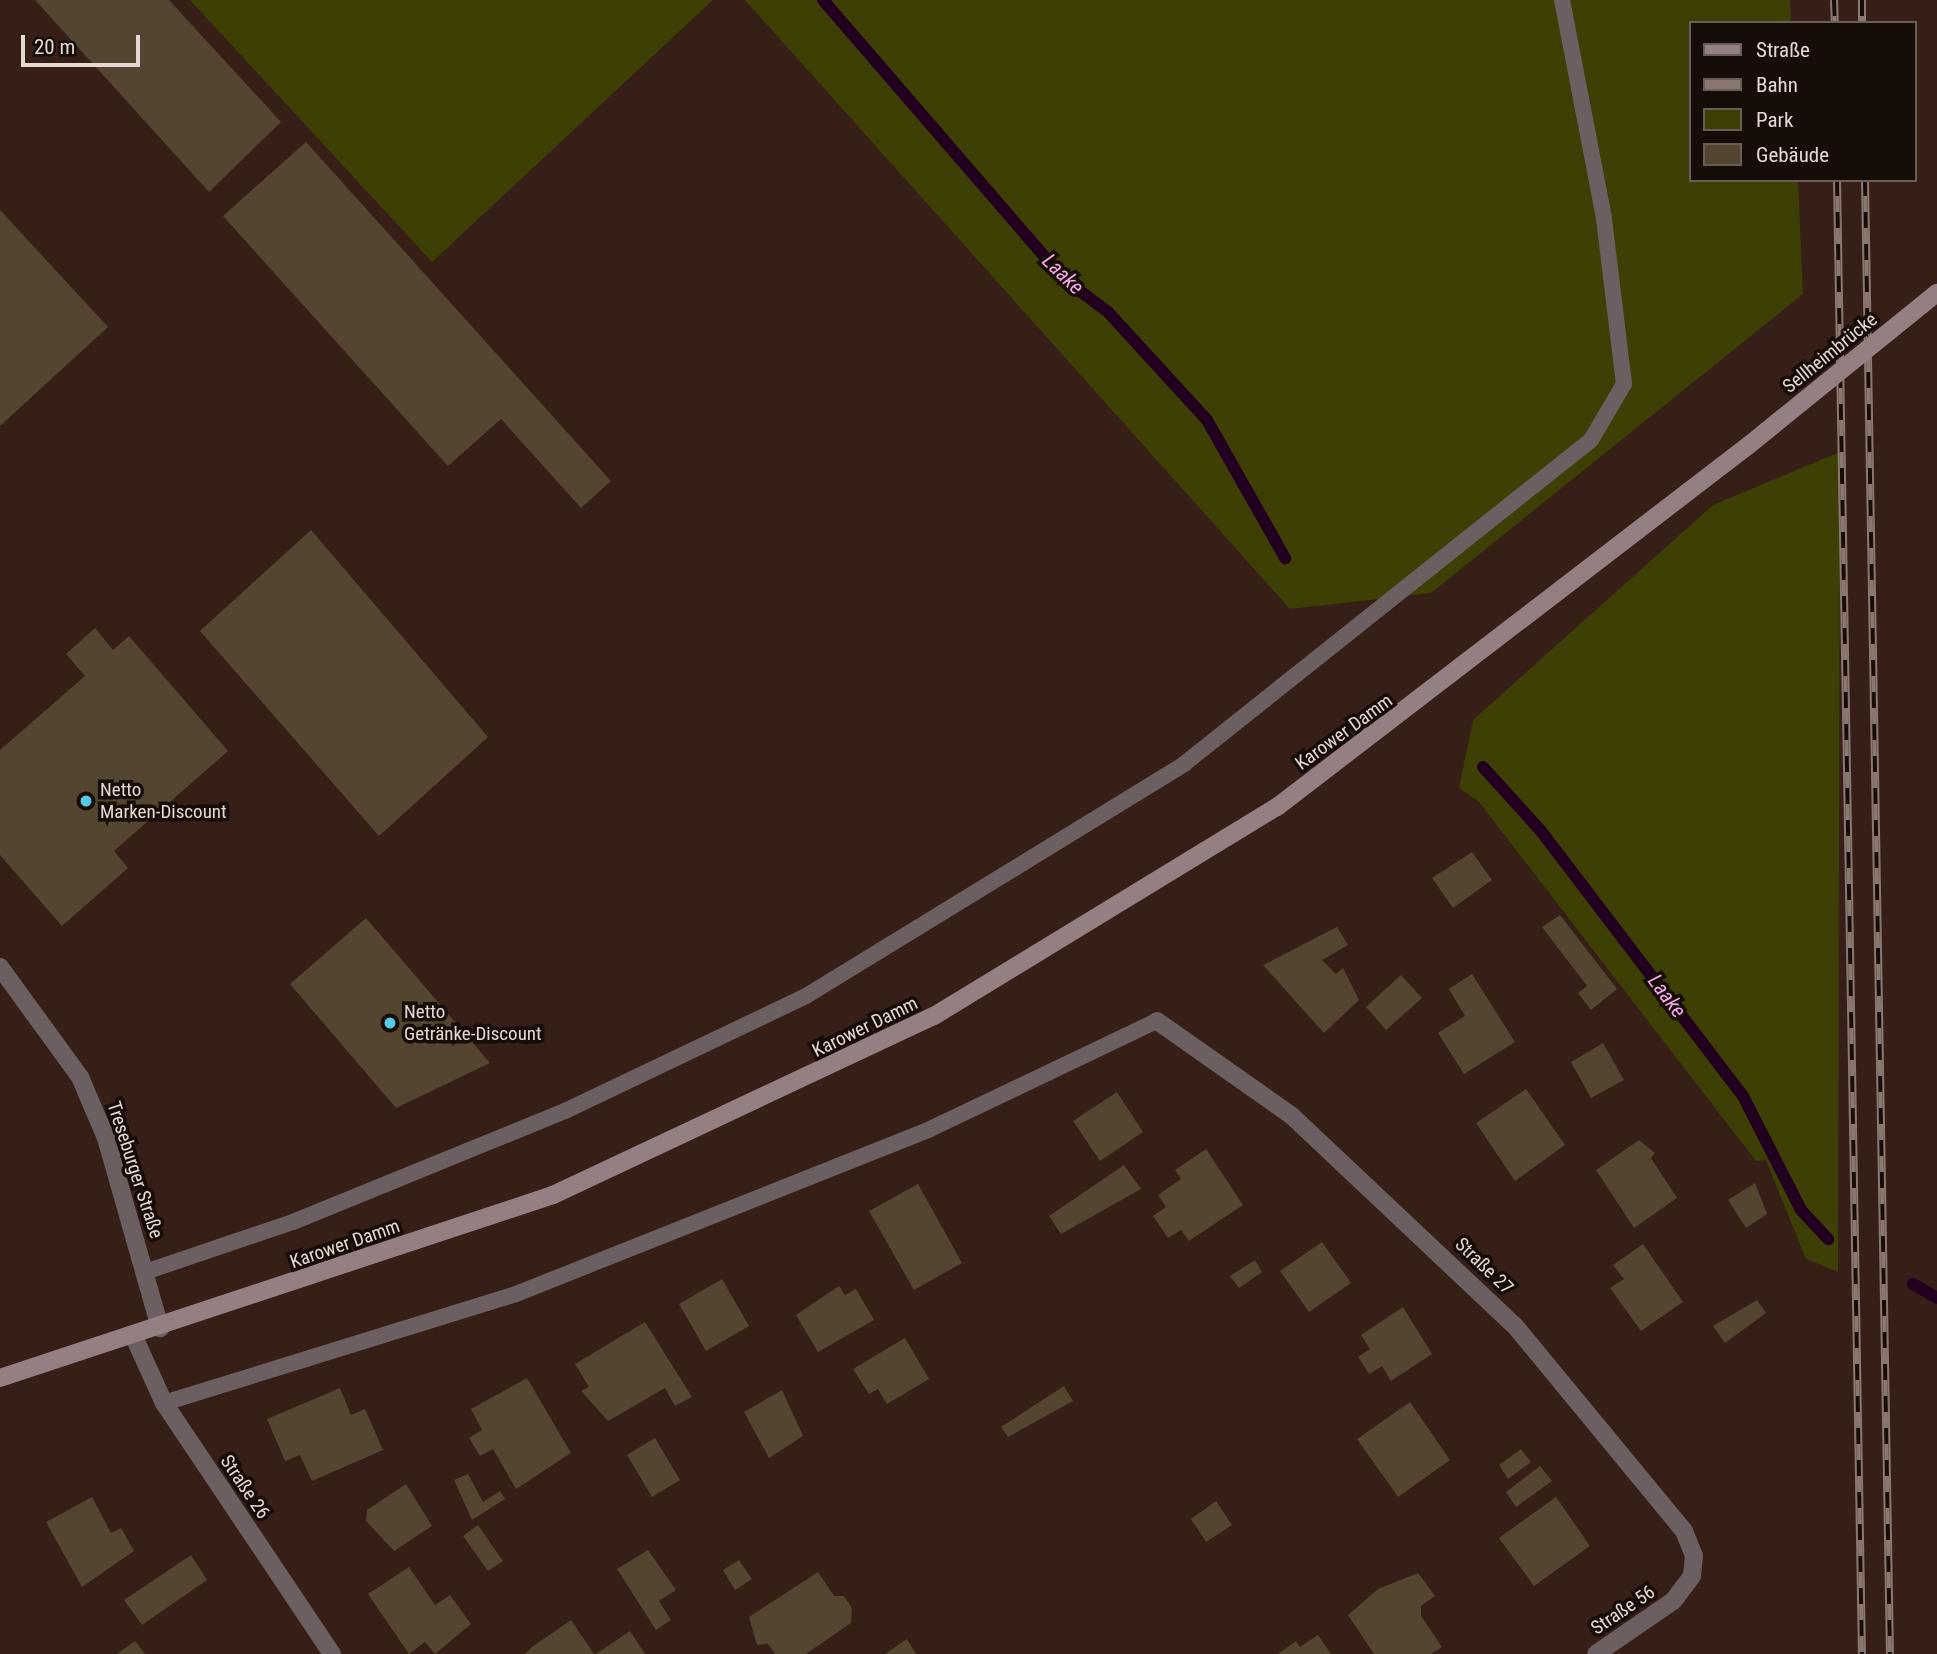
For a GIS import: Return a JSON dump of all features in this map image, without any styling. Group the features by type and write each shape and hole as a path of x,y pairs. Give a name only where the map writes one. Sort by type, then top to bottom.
{"main road":[{"name":"Sellheimbrücke","path":"1649,523 1937,293"},
{"name":"Karower Damm","path":"0,1378 134,1337 553,1195 754,1105 934,1016 1277,807 1389,726 1649,523"}],"street":[{"name":"Treseburger Straße","path":"0,967 80,1077 106,1138 160,1328"},
{"name":"Straße 27","path":"1157,1021 1292,1116 1515,1326 1684,1531 1694,1556 1692,1576 1673,1601"},
{"name":"Straße 26","path":"134,1337 164,1404 331,1654"},
{"name":"Straße 56","path":"1596,1654 1673,1601"}],"lane":[{"path":"145,1272 293,1222 565,1111 806,996 1173,771 1324,659 1591,440 1624,384 1604,218 1562,0"},
{"path":"164,1404 516,1294 928,1130 1157,1021"}],"green space":[{"path":"190,0 713,0 432,262"},
{"path":"745,0 1790,0 1791,21 1688,21 1688,182 1798,182 1803,294 1431,593 1290,609"},
{"path":"1840,452 1838,1272 1806,1259 1766,1160 1756,1161 1479,802 1459,788 1473,720 1713,505"}],"building":[{"path":"35,0 169,0 281,122 209,192"},
{"path":"306,142 611,481 581,508 501,419 448,466 223,216"},
{"path":"0,210 108,327 0,426"},
{"path":"311,530 488,737 379,836 200,631"},
{"name":"Netto Marken-Discount","path":"95,628 113,650 129,636 228,751 114,851 128,868 62,926 0,855 0,750 85,676 66,654"},
{"path":"1472,852 1492,880 1453,908 1432,878"},
{"path":"1560,915 1617,989 1591,1010 1578,993 1587,986 1542,927"},
{"name":"Netto Getränke-Discount","path":"366,918 490,1063 396,1108 290,984"},
{"path":"1337,927 1348,945 1322,960 1336,974 1343,968 1359,1000 1324,1033 1263,965"},
{"path":"1472,974 1515,1042 1464,1074 1438,1033 1465,1016 1449,989"},
{"path":"1401,975 1422,998 1386,1030 1366,1007"},
{"path":"1603,1043 1624,1080 1591,1098 1571,1062"},
{"path":"1526,1089 1565,1145 1515,1181 1476,1123"},
{"path":"1117,1092 1143,1132 1100,1161 1073,1121"},
{"path":"1639,1140 1655,1153 1651,1158 1677,1198 1634,1228 1596,1170"},
{"path":"1206,1149 1243,1205 1189,1241 1181,1230 1168,1238 1153,1216 1166,1207 1158,1195 1181,1179 1175,1170"},
{"path":"1124,1165 1141,1189 1061,1234 1049,1216"},
{"path":"1755,1183 1767,1214 1746,1228 1728,1200"},
{"path":"918,1184 962,1263 914,1290 869,1211"},
{"path":"1322,1242 1351,1283 1309,1312 1280,1271"},
{"path":"1643,1244 1683,1302 1641,1331 1610,1288 1624,1279 1613,1265"},
{"path":"1255,1260 1262,1272 1239,1288 1230,1276"},
{"path":"722,1279 749,1326 706,1351 679,1304"},
{"path":"839,1286 845,1295 856,1289 874,1320 818,1352 796,1315"},
{"path":"1757,1300 1766,1313 1725,1343 1713,1326"},
{"path":"1403,1307 1432,1354 1391,1381 1382,1366 1369,1374 1358,1357 1370,1349 1361,1335"},
{"path":"645,1322 692,1397 675,1406 665,1388 608,1421 581,1391 589,1387 575,1364"},
{"path":"905,1338 929,1379 887,1404 878,1389 869,1394 853,1369"},
{"path":"527,1378 571,1453 516,1489 493,1449 480,1456 469,1438 482,1430 471,1409"},
{"path":"1064,1386 1073,1401 1008,1437 1001,1427"},
{"path":"340,1388 351,1415 365,1409 383,1450 312,1481 300,1455 285,1461 267,1419"},
{"path":"782,1390 803,1436 769,1458 744,1412"},
{"path":"1410,1402 1450,1460 1398,1497 1357,1439"},
{"path":"655,1438 680,1480 652,1497 627,1455"},
{"path":"1521,1449 1531,1462 1508,1479 1499,1465"},
{"path":"1540,1466 1552,1481 1516,1507 1506,1492"},
{"path":"468,1474 483,1502 500,1491 505,1499 472,1520 454,1480"},
{"path":"406,1484 432,1526 394,1551 366,1521 367,1510"},
{"path":"92,1497 111,1533 121,1528 134,1551 82,1587 46,1522"},
{"path":"1556,1497 1590,1546 1534,1586 1499,1538"},
{"path":"1216,1501 1232,1525 1206,1542 1191,1519"},
{"path":"478,1525 503,1561 488,1571 463,1536"},
{"path":"648,1550 676,1590 659,1601 671,1620 656,1630 617,1569"},
{"path":"191,1555 207,1580 142,1625 124,1600"},
{"path":"739,1560 752,1579 735,1590 723,1570"},
{"path":"409,1567 435,1605 450,1595 471,1624 435,1654 425,1642 409,1654 368,1594"},
{"path":"818,1572 834,1596 844,1596 852,1608 851,1623 806,1654 775,1654 768,1644 757,1645 749,1617"},
{"path":"1418,1573 1435,1596 1421,1606 1421,1616 1442,1647 1431,1654 1374,1654 1348,1615 1378,1589"},
{"path":"571,1620 594,1654 525,1654 532,1647"},
{"path":"630,1631 645,1654 596,1654"},
{"path":"1318,1635 1331,1654 1278,1654 1296,1641 1300,1647"},
{"path":"907,1639 916,1654 885,1654"},
{"path":"135,1641 145,1654 117,1654"}],"waterway":[{"name":"Laake","path":"823,0 1064,279 1108,312 1207,420 1285,558"},
{"name":"Laake","path":"1483,767 1541,831 1743,1096 1801,1210 1828,1239"},
{"name":"Laake","path":"1913,1284 1937,1298"}],"railway":[{"path":"1834,0 1835,21"},
{"path":"1862,0 1862,21"},
{"path":"1837,182 1862,1654"},
{"path":"1865,182 1890,1654"}],"place":[{"name":"Netto Marken-Discount","path":"86,801"},
{"name":"Netto Getränke-Discount","path":"390,1023"}]}
